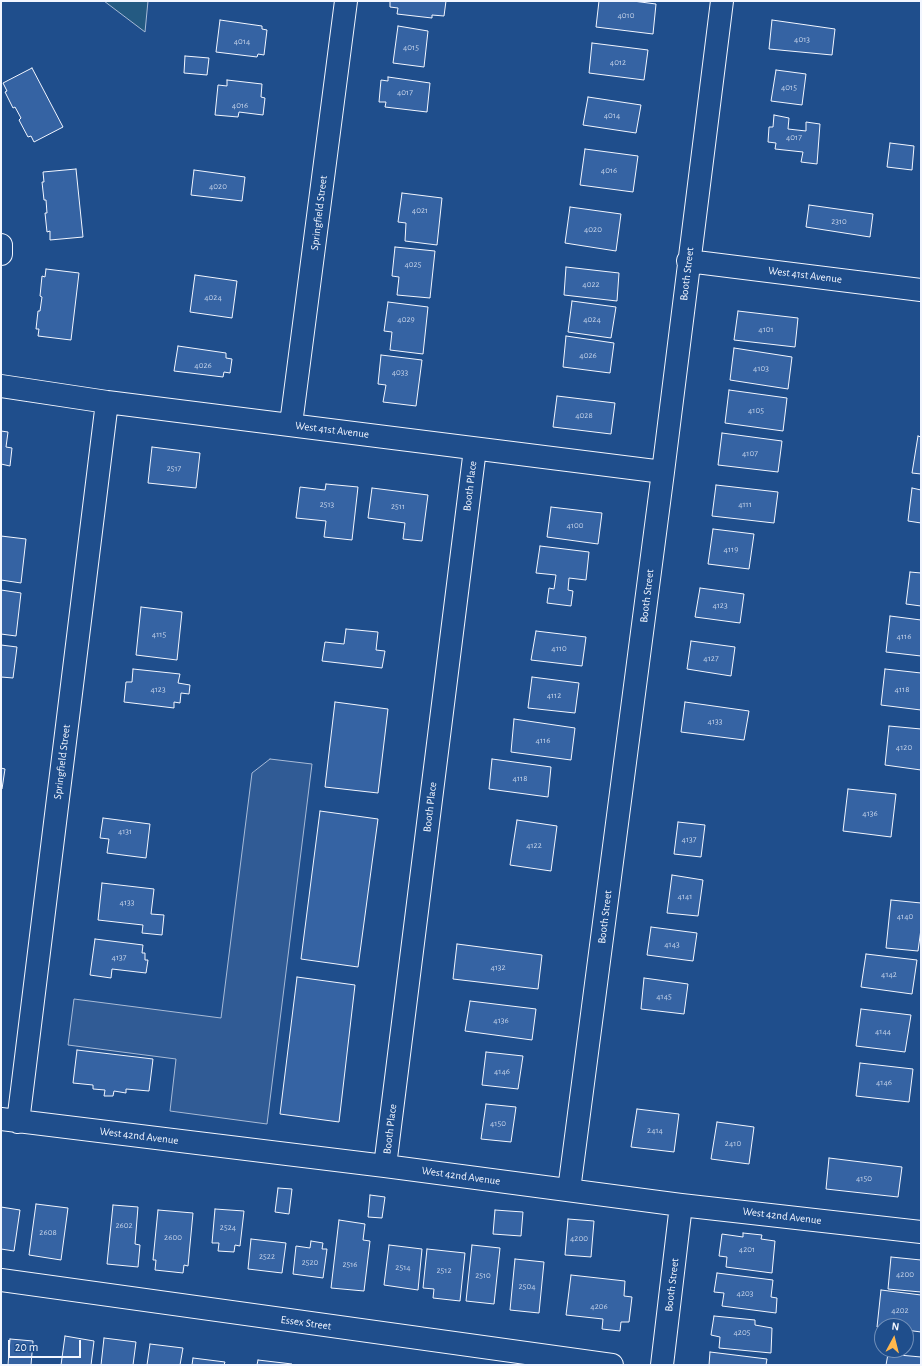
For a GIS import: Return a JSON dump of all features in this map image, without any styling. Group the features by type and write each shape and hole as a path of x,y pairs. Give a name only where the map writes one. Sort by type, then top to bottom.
{"street":[{"name":"Springfield Street","path":"292,424 346,1"},
{"name":"Booth Street","path":"569,1190 663,472 688,261 722,1"},
{"path":"1,245 1,254"},
{"name":"West 41st Avenue","path":"688,261 921,290"},
{"name":"West 41st Avenue","path":"1,386 107,402 292,424 663,472"},
{"name":"Springfield Street","path":"9,1120 107,402"},
{"name":"Booth Place","path":"385,1166 475,448"},
{"name":"West 42nd Avenue","path":"9,1120 385,1166 681,1205 921,1232"},
{"name":"Booth Street","path":"662,1365 681,1205"},
{"name":"Essex Street","path":"1,1280 612,1365"}],"shaded area":[{"path":"104,1 148,1 145,32"},
{"path":"270,759 312,764 267,1124 170,1111 176,1059 68,1045 74,999 221,1018 252,773"}],"building":[{"path":"390,1 446,1 444,16 432,15 432,18 397,14 398,8 390,7"},
{"path":"599,1 633,1 656,4 653,34 596,27"},
{"path":"220,20 262,26 262,29 267,30 264,55 258,54 257,57 216,52"},
{"path":"772,20 835,29 832,55 769,49"},
{"path":"398,26 428,31 424,67 393,63"},
{"path":"592,43 648,50 644,80 589,73"},
{"path":"185,56 209,58 207,75 184,73"},
{"path":"32,68 63,127 34,142 31,136 28,137 19,120 21,118 15,107 13,108 5,92 7,91 3,83"},
{"path":"776,70 806,74 802,105 771,101"},
{"path":"388,77 430,83 427,112 385,107 386,102 379,102 381,80 388,81"},
{"path":"227,80 262,84 261,97 265,98 263,115 239,112 238,117 215,115 218,85 227,86"},
{"path":"588,97 641,105 636,133 583,125"},
{"path":"774,115 789,118 788,129 806,131 806,122 820,124 817,164 801,162 803,152 775,149 776,143 768,142 769,127 773,127"},
{"path":"890,143 914,146 912,170 887,167"},
{"path":"585,149 638,156 633,192 580,185"},
{"path":"76,169 83,237 50,240 50,231 47,232 45,213 47,213 42,182 44,182 43,172"},
{"path":"194,170 245,177 242,201 191,195"},
{"path":"402,193 442,198 437,245 405,241 406,223 398,222"},
{"path":"809,205 873,214 870,237 806,227"},
{"path":"570,207 621,214 616,251 565,243"},
{"path":"395,247 435,251 430,298 397,295 399,277 392,276"},
{"path":"566,267 619,273 617,301 564,295"},
{"path":"46,269 79,273 71,340 38,336 39,329 36,329 38,311 40,311 42,297 40,296 42,276 45,277"},
{"path":"195,275 237,281 232,318 190,312"},
{"path":"572,301 616,307 611,338 568,332"},
{"path":"388,302 428,307 423,354 390,350 392,332 384,331"},
{"path":"738,311 798,318 795,347 734,340"},
{"path":"566,336 614,343 610,373 563,367"},
{"path":"178,346 226,353 226,358 232,359 230,373 224,372 223,377 174,371"},
{"path":"734,348 792,357 788,389 730,380"},
{"path":"381,355 422,360 416,406 383,402 386,385 378,384"},
{"path":"729,390 787,398 783,431 725,423"},
{"path":"557,396 615,403 611,434 553,427"},
{"path":"1,431 8,432 6,447 12,448 10,466 1,464"},
{"path":"722,433 782,441 778,472 718,465"},
{"path":"918,436 921,437 921,474 912,473"},
{"path":"152,447 200,453 196,488 148,483"},
{"path":"326,484 358,487 352,540 324,537 326,521 296,518 300,487 325,490"},
{"path":"716,485 778,492 774,523 712,516"},
{"path":"372,488 428,495 422,541 403,539 405,523 368,518"},
{"path":"912,488 921,490 921,523 908,521"},
{"path":"551,507 602,513 598,544 547,537"},
{"path":"713,529 754,534 749,569 708,564"},
{"path":"1,536 26,539 21,583 1,580"},
{"path":"540,546 589,552 586,580 569,578 568,590 573,591 571,606 547,603 549,588 554,589 556,575 536,573"},
{"path":"910,572 921,573 921,606 906,604"},
{"path":"700,588 744,594 740,623 695,617"},
{"path":"1,590 21,593 16,636 1,634"},
{"path":"141,607 182,612 177,660 136,655"},
{"path":"890,616 921,620 921,656 886,652"},
{"path":"346,629 378,632 376,650 385,651 382,668 322,661 325,642 344,644"},
{"path":"536,631 586,637 582,666 531,660"},
{"path":"691,641 735,647 731,676 687,669"},
{"path":"1,645 17,647 13,678 1,677"},
{"path":"133,669 180,674 178,683 190,685 189,694 181,693 180,703 174,702 174,708 124,702 126,682 132,682"},
{"path":"885,669 921,673 921,710 881,705"},
{"path":"532,677 579,683 575,713 528,708"},
{"path":"335,702 388,709 378,793 325,787"},
{"path":"685,702 749,711 744,740 681,732"},
{"path":"514,719 575,728 571,760 511,752"},
{"path":"889,726 921,729 921,770 885,765"},
{"path":"492,759 551,767 548,797 489,789"},
{"path":"1,768 5,769 2,789 1,789"},
{"path":"848,789 896,794 891,837 843,831"},
{"path":"320,811 378,819 358,967 301,959"},
{"path":"103,818 150,824 146,858 107,853 109,839 100,838"},
{"path":"517,820 557,826 551,871 510,865"},
{"path":"678,822 705,825 701,857 674,854"},
{"path":"672,875 703,880 698,916 667,913"},
{"path":"102,883 154,889 151,914 164,915 162,935 142,933 143,925 98,920"},
{"path":"891,900 921,903 921,929 918,951 886,948"},
{"path":"651,927 697,933 693,961 647,955"},
{"path":"95,939 143,945 142,953 145,953 145,960 148,960 146,973 112,969 111,978 90,975"},
{"path":"457,944 542,955 538,989 453,979"},
{"path":"866,954 917,960 912,994 861,987"},
{"path":"297,977 355,985 339,1122 280,1114"},
{"path":"644,978 688,984 684,1014 641,1009"},
{"path":"470,1001 536,1009 532,1040 465,1031"},
{"path":"861,1009 911,1015 905,1052 856,1046"},
{"path":"77,1050 153,1059 149,1091 126,1089 126,1093 114,1091 113,1096 104,1096 105,1090 93,1089 93,1085 73,1083"},
{"path":"486,1052 523,1056 518,1089 482,1085"},
{"path":"860,1063 913,1069 909,1102 856,1096"},
{"path":"486,1104 516,1107 511,1142 481,1139"},
{"path":"637,1109 679,1114 674,1152 631,1147"},
{"path":"717,1122 754,1127 749,1164 711,1159"},
{"path":"829,1158 902,1167 898,1197 826,1189"},
{"path":"278,1188 292,1189 289,1214 275,1212"},
{"path":"370,1195 385,1197 382,1218 368,1217"},
{"path":"36,1204 68,1208 61,1260 29,1255"},
{"path":"113,1205 138,1207 135,1244 140,1245 138,1267 107,1264"},
{"path":"1,1207 20,1210 14,1251 1,1249"},
{"path":"215,1209 244,1211 240,1246 235,1245 234,1252 218,1251 219,1243 212,1243"},
{"path":"158,1210 193,1213 188,1266 184,1265 183,1273 155,1270 156,1260 153,1260"},
{"path":"495,1210 523,1212 521,1236 493,1234"},
{"path":"568,1219 594,1221 591,1257 565,1255"},
{"path":"339,1220 365,1224 363,1240 370,1241 364,1291 331,1288"},
{"path":"743,1233 762,1235 761,1239 775,1241 772,1273 726,1267 727,1257 719,1256 722,1234 743,1237"},
{"path":"251,1239 286,1243 282,1273 248,1269"},
{"path":"311,1241 323,1243 322,1249 327,1249 323,1278 293,1274 296,1246 310,1248"},
{"path":"389,1245 422,1249 418,1290 384,1285"},
{"path":"472,1245 500,1248 494,1304 466,1301"},
{"path":"427,1249 465,1253 460,1301 433,1298 434,1289 423,1288"},
{"path":"891,1257 921,1260 921,1292 888,1289"},
{"path":"515,1259 544,1262 539,1313 510,1310"},
{"path":"717,1273 773,1280 771,1297 777,1298 776,1313 722,1306 724,1293 714,1292"},
{"path":"571,1275 625,1281 624,1296 632,1297 629,1322 621,1322 620,1331 602,1329 603,1319 566,1315"},
{"path":"881,1290 921,1295 921,1332 914,1331 914,1318 878,1318"},
{"path":"714,1316 755,1320 755,1325 772,1328 771,1353 719,1348 720,1337 711,1335"},
{"path":"65,1336 94,1341 91,1365 61,1365"},
{"path":"104,1338 136,1342 133,1365 101,1365"},
{"path":"10,1339 33,1341 31,1365 8,1365"},
{"path":"150,1344 183,1348 180,1365 147,1365"},
{"path":"710,1352 767,1359 766,1365 709,1365"},
{"path":"921,1357 921,1365 886,1365 887,1358"},
{"path":"193,1358 225,1362 224,1365 192,1365"},
{"path":"258,1360 292,1364 292,1365 257,1365"}]}
